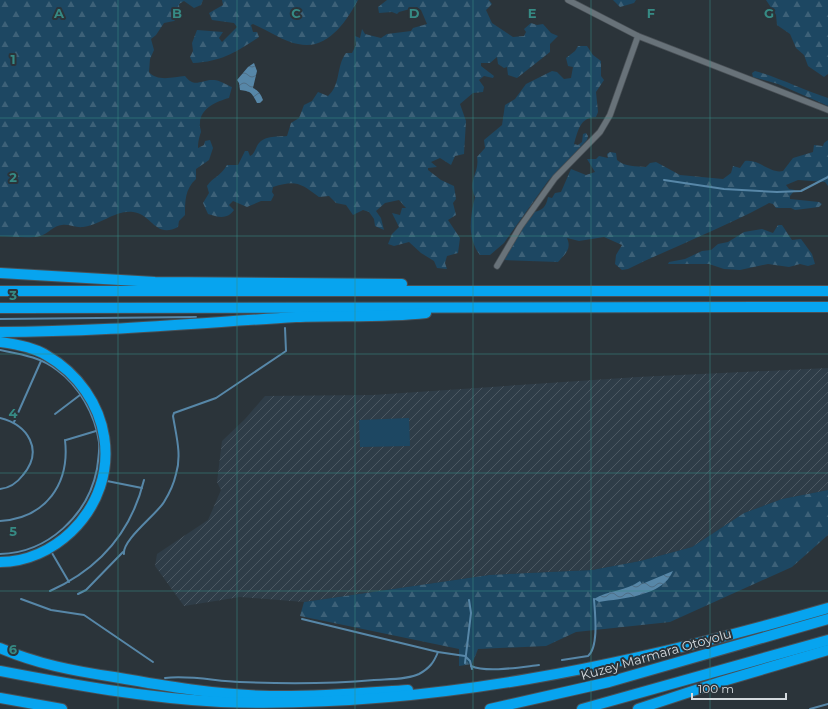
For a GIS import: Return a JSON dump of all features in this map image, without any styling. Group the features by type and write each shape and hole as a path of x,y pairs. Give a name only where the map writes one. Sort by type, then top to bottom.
{"highway":[{"path":"0,273 155,282 410,285 446,291"},
{"path":"0,291 828,291"},
{"path":"0,308 828,307"},
{"path":"0,332 102,329 303,317 396,316 436,312 455,308"},
{"path":"0,342 22,345 45,354 74,375 88,391 99,414 105,440 106,454 104,474 99,488 88,514 79,524 52,548 22,559 0,562"},
{"path":"0,671 100,690 170,699 224,703 323,703 402,698 553,677 652,657 828,608"},
{"name":"Kuzey Marmara Otoyolu","path":"490,709 609,682 828,619"},
{"path":"582,709 828,640"},
{"path":"0,648 43,664 144,683 224,694 324,696 432,689 472,689"},
{"path":"638,709 720,682 828,650"},
{"path":"0,698 62,709"}],"street":[{"path":"568,0 638,36 828,110"},
{"path":"497,266 520,227 551,183 604,127 610,115 638,36"}],"shaded area":[{"path":"828,368 828,490 782,499 744,513 692,547 640,561 592,570 489,575 304,602 240,597 184,606 155,566 157,554 208,520 221,490 217,482 222,441 245,419 265,396 373,395 638,377"}],"green space":[{"path":"0,0 203,0 201,5 194,8 184,1 179,4 180,15 174,21 164,23 156,35 151,39 154,50 150,59 149,72 152,75 161,78 185,76 195,83 216,80 232,87 229,98 210,106 203,113 201,118 201,132 198,148 204,145 205,141 210,140 213,148 209,160 196,169 196,179 192,183 186,196 185,215 179,221 178,227 170,230 164,230 139,214 126,212 114,215 90,226 80,227 59,225 40,236 35,237 0,236"},
{"path":"222,0 358,0 348,17 334,33 327,39 318,43 308,45 293,43 253,24 251,25 253,32 257,32 259,37 228,55 212,60 193,63 190,57 193,51 192,43 197,30 223,32 219,38 222,42 237,27 234,23 212,20 209,13 223,5"},
{"path":"387,0 489,0 492,4 486,10 492,23 513,37 524,36 526,32 524,29 531,23 537,25 543,24 551,33 558,36 550,44 550,52 517,78 508,75 507,67 504,68 498,64 497,57 490,63 481,63 481,66 494,76 493,78 484,76 479,80 484,87 483,92 473,93 460,104 466,121 464,154 455,156 451,165 440,158 431,162 437,167 428,168 428,170 441,180 454,186 456,199 453,203 456,215 448,220 460,238 458,253 447,256 445,263 447,269 437,268 434,261 421,253 409,242 394,246 388,244 392,234 399,227 392,213 400,215 402,208 406,208 399,200 385,203 376,211 381,218 384,230 375,226 374,219 369,212 363,210 353,215 346,205 336,203 329,196 319,197 302,186 293,183 273,187 272,192 274,195 271,201 261,201 247,207 233,201 229,205 234,210 228,215 219,217 208,214 203,203 209,193 207,186 209,183 222,172 227,165 238,165 245,151 248,151 250,156 260,142 266,138 287,136 291,123 299,118 304,105 312,101 318,92 328,96 332,92 337,81 343,58 346,53 352,53 356,45 355,36 360,38 362,29 365,34 381,38 387,34 411,31 413,28 427,24 421,10 417,7 399,12 397,14 392,12 379,13 378,7"},
{"path":"613,0 636,0 634,3 620,7"},
{"path":"766,0 828,0 828,74 824,77 808,66 804,55 796,48 790,34 777,25 776,15"},
{"path":"578,46 587,46 593,55 601,61 601,76 604,80 596,92 598,112 596,117 586,119 583,122 578,130 574,144 578,145 582,142 583,134 586,133 588,136 587,140 548,181 504,243 490,255 480,255 473,242 471,234 471,220 475,197 472,186 477,168 477,157 485,148 484,140 502,125 505,105 515,99 526,84 552,71 557,72 564,79 571,78 573,67 568,66 566,58 575,51"},
{"path":"755,71 828,98 828,106 778,84 753,77 752,73"},
{"path":"828,140 828,186 825,182 798,180 786,185 789,189 795,190 790,196 790,199 819,202 822,204 819,207 795,210 791,208 776,208 773,204 769,203 734,221 628,269 622,270 615,264 616,255 622,245 604,237 579,241 567,238 569,245 568,248 558,262 504,260 520,229 534,212 544,208 548,197 552,198 555,193 561,192 571,169 586,175 595,172 587,159 596,159 599,156 608,158 607,154 610,152 616,153 617,160 627,165 646,167 650,163 656,162 680,175 723,179 731,173 733,166 740,168 745,161 755,162 774,170 783,171 793,158 813,152 814,145 823,146"},
{"path":"778,225 782,225 792,240 801,239 812,254 815,264 808,266 800,264 789,267 768,264 740,270 724,269 709,264 668,264 669,262 685,259 702,251 711,250 718,244 728,242 744,232 762,229 773,233"},
{"path":"409,418 410,446 360,447 359,420"},
{"path":"828,490 828,535 792,567 670,622 576,632 546,646 478,649 472,664 459,666 459,649 300,616 304,602 489,575 592,570 640,561 692,547 744,513 782,499"}],"water":[{"path":"254,63 257,71 253,88 258,91 263,100 260,103 257,103 250,93 240,90 237,80 248,67"},
{"path":"673,571 668,580 660,586 640,595 599,602 594,599 629,587 640,581 642,584"}],"waterway":[{"path":"664,180 724,189 777,192 801,191 828,177"},
{"path":"0,319 196,317"},
{"path":"124,554 128,542 164,502 174,481 178,467 178,445 173,416 174,413 216,398 286,351 285,328"},
{"path":"0,350 37,359 51,366 65,377 79,392 90,411 99,442 97,469 92,486 85,502 75,516 49,539 34,547 18,552 0,554"},
{"path":"14,422 41,361"},
{"path":"55,414 80,395"},
{"path":"0,418 10,421 18,426 30,440 32,448 32,457 29,466 23,475 13,485 0,489"},
{"path":"66,440 96,431"},
{"path":"0,521 16,518 30,513 42,506 52,496 59,484 63,471 66,456 65,440"},
{"path":"50,591 84,572 110,547 131,517 144,480"},
{"path":"107,481 142,488"},
{"path":"78,594 86,590 123,552"},
{"path":"52,553 69,582"},
{"path":"21,599 51,610 84,615 153,662"},
{"path":"562,660 588,656 591,652 594,645 596,629 594,599"},
{"path":"465,663 471,613 469,600"},
{"path":"302,619 438,652 465,656"},
{"path":"165,678 184,677 240,682 290,683 397,679 414,676 423,672 435,659 438,652"},
{"path":"466,657 470,661 472,669"},
{"path":"471,666 495,669 539,665"},
{"path":"810,709 828,704"}]}
